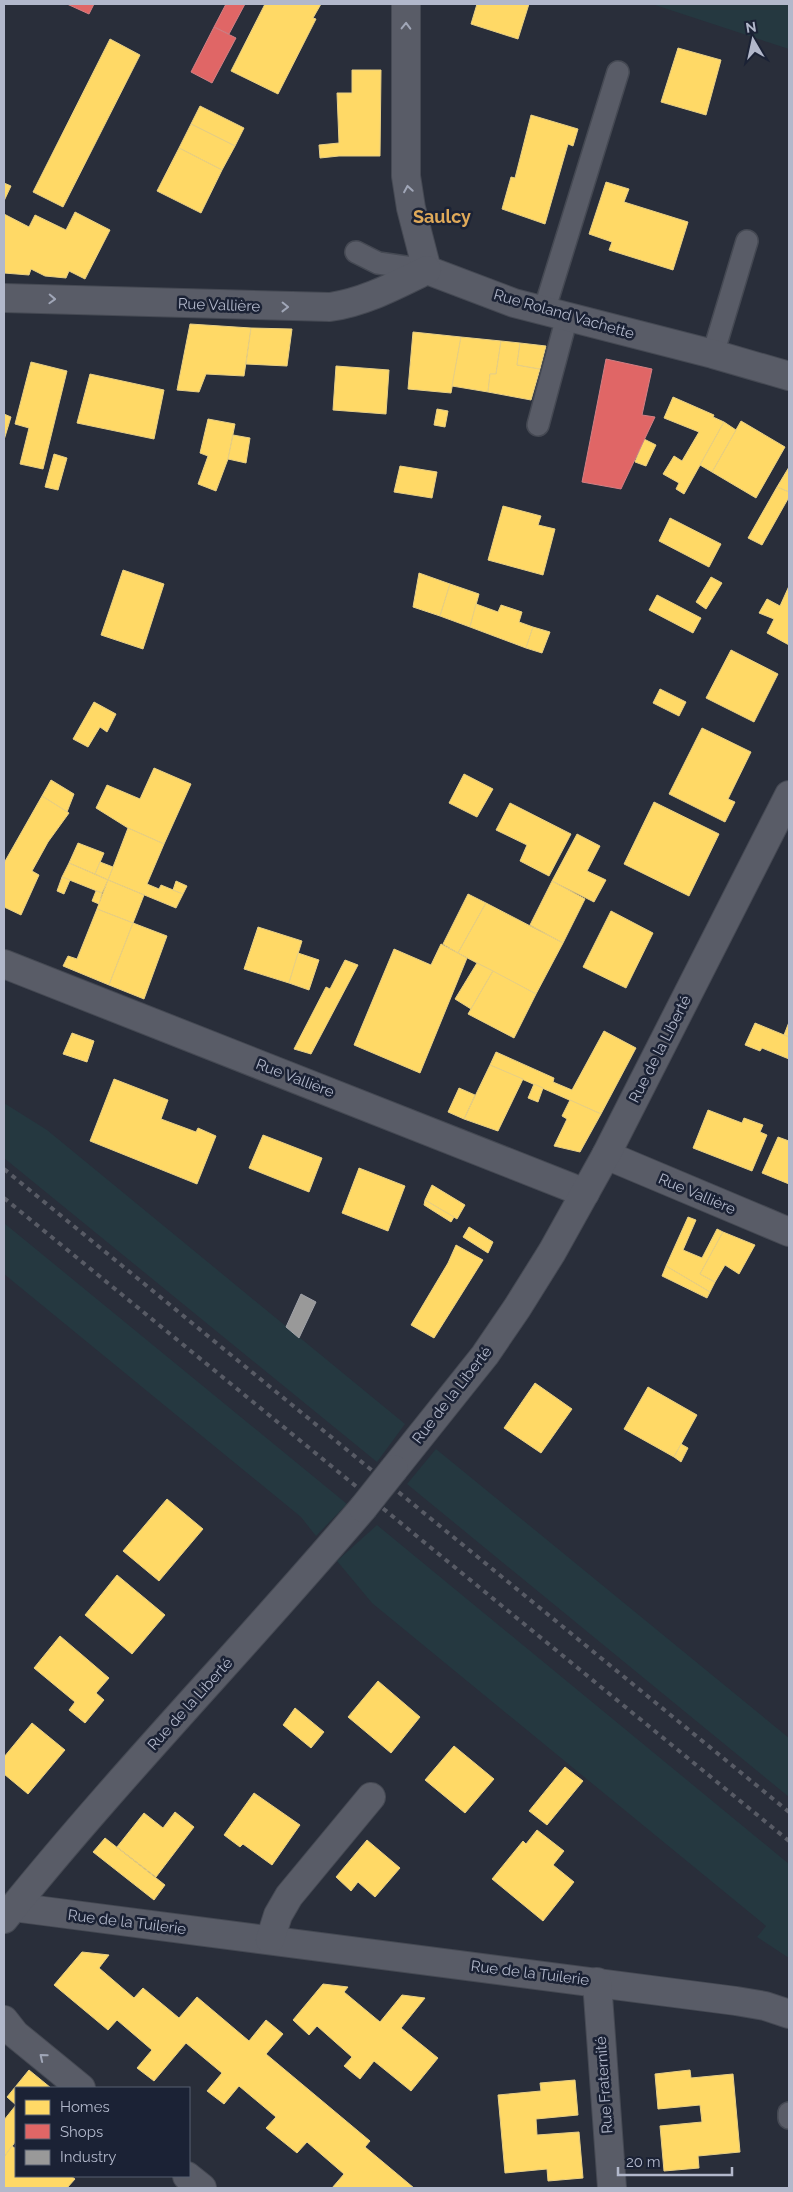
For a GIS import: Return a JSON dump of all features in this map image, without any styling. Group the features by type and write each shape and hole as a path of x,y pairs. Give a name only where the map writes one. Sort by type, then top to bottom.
{"street":[{"path":"406,4 406,176 411,208 427,270"},
{"name":"Rue Vallière","path":"4,298 330,307 368,298 427,270"},
{"name":"Rue Roland Vachette","path":"427,270 514,303 714,354 789,376"},
{"name":"Rue de la Liberté","path":"8,1913 103,1799 218,1674 363,1508 466,1381 502,1332 585,1193 781,832 789,795"},
{"name":"Rue Vallière","path":"4,964 585,1193"},
{"name":"Rue Vallière","path":"606,1155 789,1232"},
{"path":"270,1940 278,1915 289,1896 371,1797"},
{"name":"Rue de la Tuilerie","path":"8,1913 270,1940 597,1982 736,2000 765,2006 789,2014"},
{"name":"Rue Fraternité","path":"597,1982 612,2188"},
{"path":"4,2020 15,2034 79,2087"},
{"path":"188,2177 202,2188"}],"lane":[{"path":"538,425 555,314 618,72"},
{"path":"714,354 747,241"},
{"path":"356,252 378,263 427,270"},
{"path":"789,2113 789,2118"}],"shaded area":[{"path":"652,4 789,4 789,49"},
{"path":"4,1103 47,1130 405,1424 377,1462 4,1158"},
{"path":"4,1223 347,1504 316,1536 301,1517 4,1274"},
{"path":"436,1449 789,1738 789,1797 407,1484"},
{"path":"377,1525 789,1864 789,1958 757,1937 766,1926 372,1603 337,1561"}],"building: Homes":[{"path":"265,4 321,4 313,18 316,19 278,94 231,71"},
{"path":"477,4 529,4 518,39 471,24"},
{"path":"110,39 140,55 63,207 33,192"},
{"path":"678,48 721,60 706,115 661,102"},
{"path":"352,70 381,70 380,156 320,158 319,145 339,143 337,93 352,93"},
{"path":"200,106 244,128 235,146 191,124"},
{"path":"531,115 578,129 573,146 568,144 545,224 502,209 511,177 515,178"},
{"path":"191,124 235,146 222,170 179,148"},
{"path":"179,148 222,170 201,213 157,191"},
{"path":"606,182 629,189 624,202 688,222 673,270 609,250 612,242 589,234"},
{"path":"4,183 11,186 4,201"},
{"path":"75,212 110,230 85,279 69,271 66,278 45,276 31,269 29,275 4,273 4,214 29,227 35,215 66,230"},
{"path":"190,324 251,328 244,376 206,374 199,392 177,390"},
{"path":"251,328 292,329 287,366 246,364"},
{"path":"413,332 461,337 451,393 408,389"},
{"path":"461,337 501,341 496,374 490,374 488,392 452,386"},
{"path":"501,341 520,343 517,365 540,369 531,400 488,392 490,374 496,374"},
{"path":"520,343 546,346 540,369 517,365"},
{"path":"31,362 67,371 43,469 20,464 29,428 15,424"},
{"path":"336,366 389,370 386,414 333,410"},
{"path":"90,374 164,390 154,439 77,423"},
{"path":"673,397 714,415 713,417 724,422 684,494 676,489 679,483 663,474 674,456 682,461 699,432 664,418"},
{"path":"437,409 448,411 445,427 434,425"},
{"path":"4,414 11,417 4,440"},
{"path":"208,419 235,424 228,459 216,491 198,484 208,456 200,453"},
{"path":"741,421 785,447 756,498 712,472"},
{"path":"724,422 736,430 712,472 700,465"},
{"path":"233,435 250,438 246,463 228,459"},
{"path":"644,439 656,445 646,466 635,462"},
{"path":"54,454 67,458 58,490 45,487"},
{"path":"400,466 437,472 432,498 394,492"},
{"path":"789,467 789,492 777,487"},
{"path":"777,487 789,492 789,497 762,545 748,538"},
{"path":"503,506 541,516 538,525 555,529 543,575 488,560"},
{"path":"670,518 721,544 709,567 659,541"},
{"path":"123,570 164,584 143,649 101,635"},
{"path":"419,573 450,584 440,616 413,607"},
{"path":"711,577 722,583 706,609 696,602"},
{"path":"450,584 479,594 470,627 440,616"},
{"path":"789,586 789,645 767,633 774,619 759,613 767,599 780,606"},
{"path":"657,595 701,618 693,633 649,610"},
{"path":"476,604 498,612 501,605 522,612 519,622 533,627 526,648 470,627"},
{"path":"533,627 550,632 542,653 526,648"},
{"path":"731,650 778,674 754,722 706,698"},
{"path":"660,689 686,702 679,716 653,703"},
{"path":"94,702 116,714 107,732 100,727 88,747 73,739"},
{"path":"702,728 751,752 728,799 735,802 725,822 669,794"},
{"path":"154,768 191,784 164,844 128,828 96,808 107,785 140,799"},
{"path":"464,774 493,789 477,817 449,803"},
{"path":"51,780 74,794 67,812 42,796"},
{"path":"42,796 69,813 48,842 32,871 39,875 21,915 4,907 4,863"},
{"path":"654,802 719,834 689,896 624,864"},
{"path":"510,803 571,834 549,876 520,861 527,845 496,830"},
{"path":"128,828 164,844 147,884 159,889 161,885 183,894 176,908 108,880"},
{"path":"577,834 600,846 587,871 606,880 594,902 552,881"},
{"path":"78,843 104,853 95,874 69,863"},
{"path":"100,862 113,867 108,880 95,874"},
{"path":"69,863 108,880 102,893 62,877"},
{"path":"62,877 70,880 64,894 57,891"},
{"path":"108,880 144,895 133,923 97,909"},
{"path":"176,881 187,886 183,894 173,890"},
{"path":"552,881 585,899 563,943 530,925"},
{"path":"96,891 102,893 99,904 92,901"},
{"path":"468,894 486,903 458,953 443,944"},
{"path":"486,903 563,943 536,994 458,953"},
{"path":"97,909 133,923 109,985 63,966 68,956 77,959"},
{"path":"611,911 653,933 626,988 583,967"},
{"path":"133,923 167,936 144,999 109,985"},
{"path":"258,927 302,941 289,983 244,969"},
{"path":"441,944 467,958 420,1073 354,1045 394,949 431,965"},
{"path":"298,953 319,960 309,990 289,983"},
{"path":"345,960 358,965 311,1054 294,1049 326,987 330,989"},
{"path":"477,963 493,971 471,1009 455,999"},
{"path":"493,971 536,994 514,1038 468,1014"},
{"path":"789,1022 789,1037 784,1035"},
{"path":"755,1023 789,1037 789,1059 762,1048 760,1051 745,1045"},
{"path":"604,1031 636,1048 601,1114 490,1065 496,1052 554,1078 553,1082 572,1090"},
{"path":"72,1033 94,1041 87,1062 63,1054"},
{"path":"490,1065 523,1079 498,1131 464,1119"},
{"path":"114,1079 168,1100 161,1119 196,1132 198,1128 216,1136 197,1184 90,1141"},
{"path":"534,1084 543,1088 538,1102 528,1098"},
{"path":"459,1088 475,1095 464,1119 448,1112"},
{"path":"570,1100 601,1114 580,1152 554,1146 567,1119 562,1116"},
{"path":"708,1110 742,1123 744,1118 763,1125 760,1132 767,1135 752,1171 693,1148"},
{"path":"263,1135 322,1158 309,1192 249,1168"},
{"path":"778,1137 789,1141 789,1184 762,1173"},
{"path":"359,1168 405,1186 388,1231 342,1213"},
{"path":"432,1185 465,1205 457,1219 425,1200"},
{"path":"425,1200 454,1217 451,1222 424,1205"},
{"path":"688,1217 696,1220 683,1250 702,1258 717,1229 723,1232 700,1274 715,1282 710,1292 666,1266"},
{"path":"469,1227 493,1242 488,1253 463,1237"},
{"path":"723,1232 755,1245 739,1274 725,1265 715,1282 700,1274"},
{"path":"456,1245 483,1260 434,1338 411,1325 448,1263"},
{"path":"666,1266 710,1292 707,1298 662,1276"},
{"path":"535,1383 572,1409 541,1453 504,1428"},
{"path":"648,1387 697,1415 674,1457 624,1429"},
{"path":"681,1444 688,1448 681,1462 674,1457"},
{"path":"167,1499 203,1529 159,1581 123,1551"},
{"path":"117,1575 165,1615 132,1654 85,1615"},
{"path":"60,1636 109,1678 96,1693 104,1700 85,1723 69,1710 75,1702 34,1668"},
{"path":"378,1681 420,1717 391,1753 348,1717"},
{"path":"295,1708 324,1732 311,1748 283,1725"},
{"path":"32,1723 65,1750 28,1794 4,1774 4,1757"},
{"path":"454,1746 494,1779 465,1813 425,1780"},
{"path":"565,1767 583,1781 547,1825 529,1811"},
{"path":"254,1793 300,1825 272,1865 243,1844 240,1847 224,1835"},
{"path":"175,1812 194,1827 156,1877 117,1847 144,1813 163,1828"},
{"path":"537,1830 564,1851 553,1865 574,1882 543,1921 492,1879 523,1841 526,1844"},
{"path":"105,1838 165,1885 154,1900 93,1852"},
{"path":"367,1840 400,1868 375,1897 358,1882 351,1891 336,1877"},
{"path":"82,1952 109,1955 99,1968 134,1998 143,1988 179,2018 197,1997 249,2041 266,2020 283,2034 266,2054 370,2141 365,2147 414,2188 332,2188 344,2174 307,2142 297,2153 266,2128 276,2117 239,2086 224,2104 207,2091 222,2073 186,2043 154,2081 137,2068 152,2050 117,2020 108,2030 54,1985"},
{"path":"323,1984 348,1987 344,1992 380,2022 402,1995 425,1998 401,2028 438,2058 411,2091 374,2061 360,2079 344,2066 352,2057 317,2026 309,2035 293,2020"},
{"path":"29,2070 50,2087 15,2087"},
{"path":"690,2070 691,2078 733,2074 740,2152 698,2156 699,2168 664,2171 660,2126 702,2122 700,2105 658,2109 655,2074"},
{"path":"575,2080 578,2115 536,2119 537,2135 579,2132 583,2178 548,2181 547,2169 505,2173 498,2095 541,2091 540,2083"},
{"path":"15,2087 15,2104 7,2097"},
{"path":"15,2106 15,2142 4,2157 4,2120"},
{"path":"12,2146 15,2148 15,2177 72,2177 75,2179 67,2188 4,2188 4,2157"}],"building: Shops":[{"path":"67,4 94,4 89,14"},
{"path":"226,4 245,4 229,34 214,27"},
{"path":"214,27 236,38 212,83 191,72"},
{"path":"606,359 652,369 642,415 655,417 621,489 582,482"}],"building: Industry":[{"path":"301,1294 316,1302 299,1338 286,1327"}],"railway":[{"path":"4,1169 789,1812"},
{"path":"4,1198 789,1841"}],"district":[{"name":"Saulcy","path":"442,216"}]}
